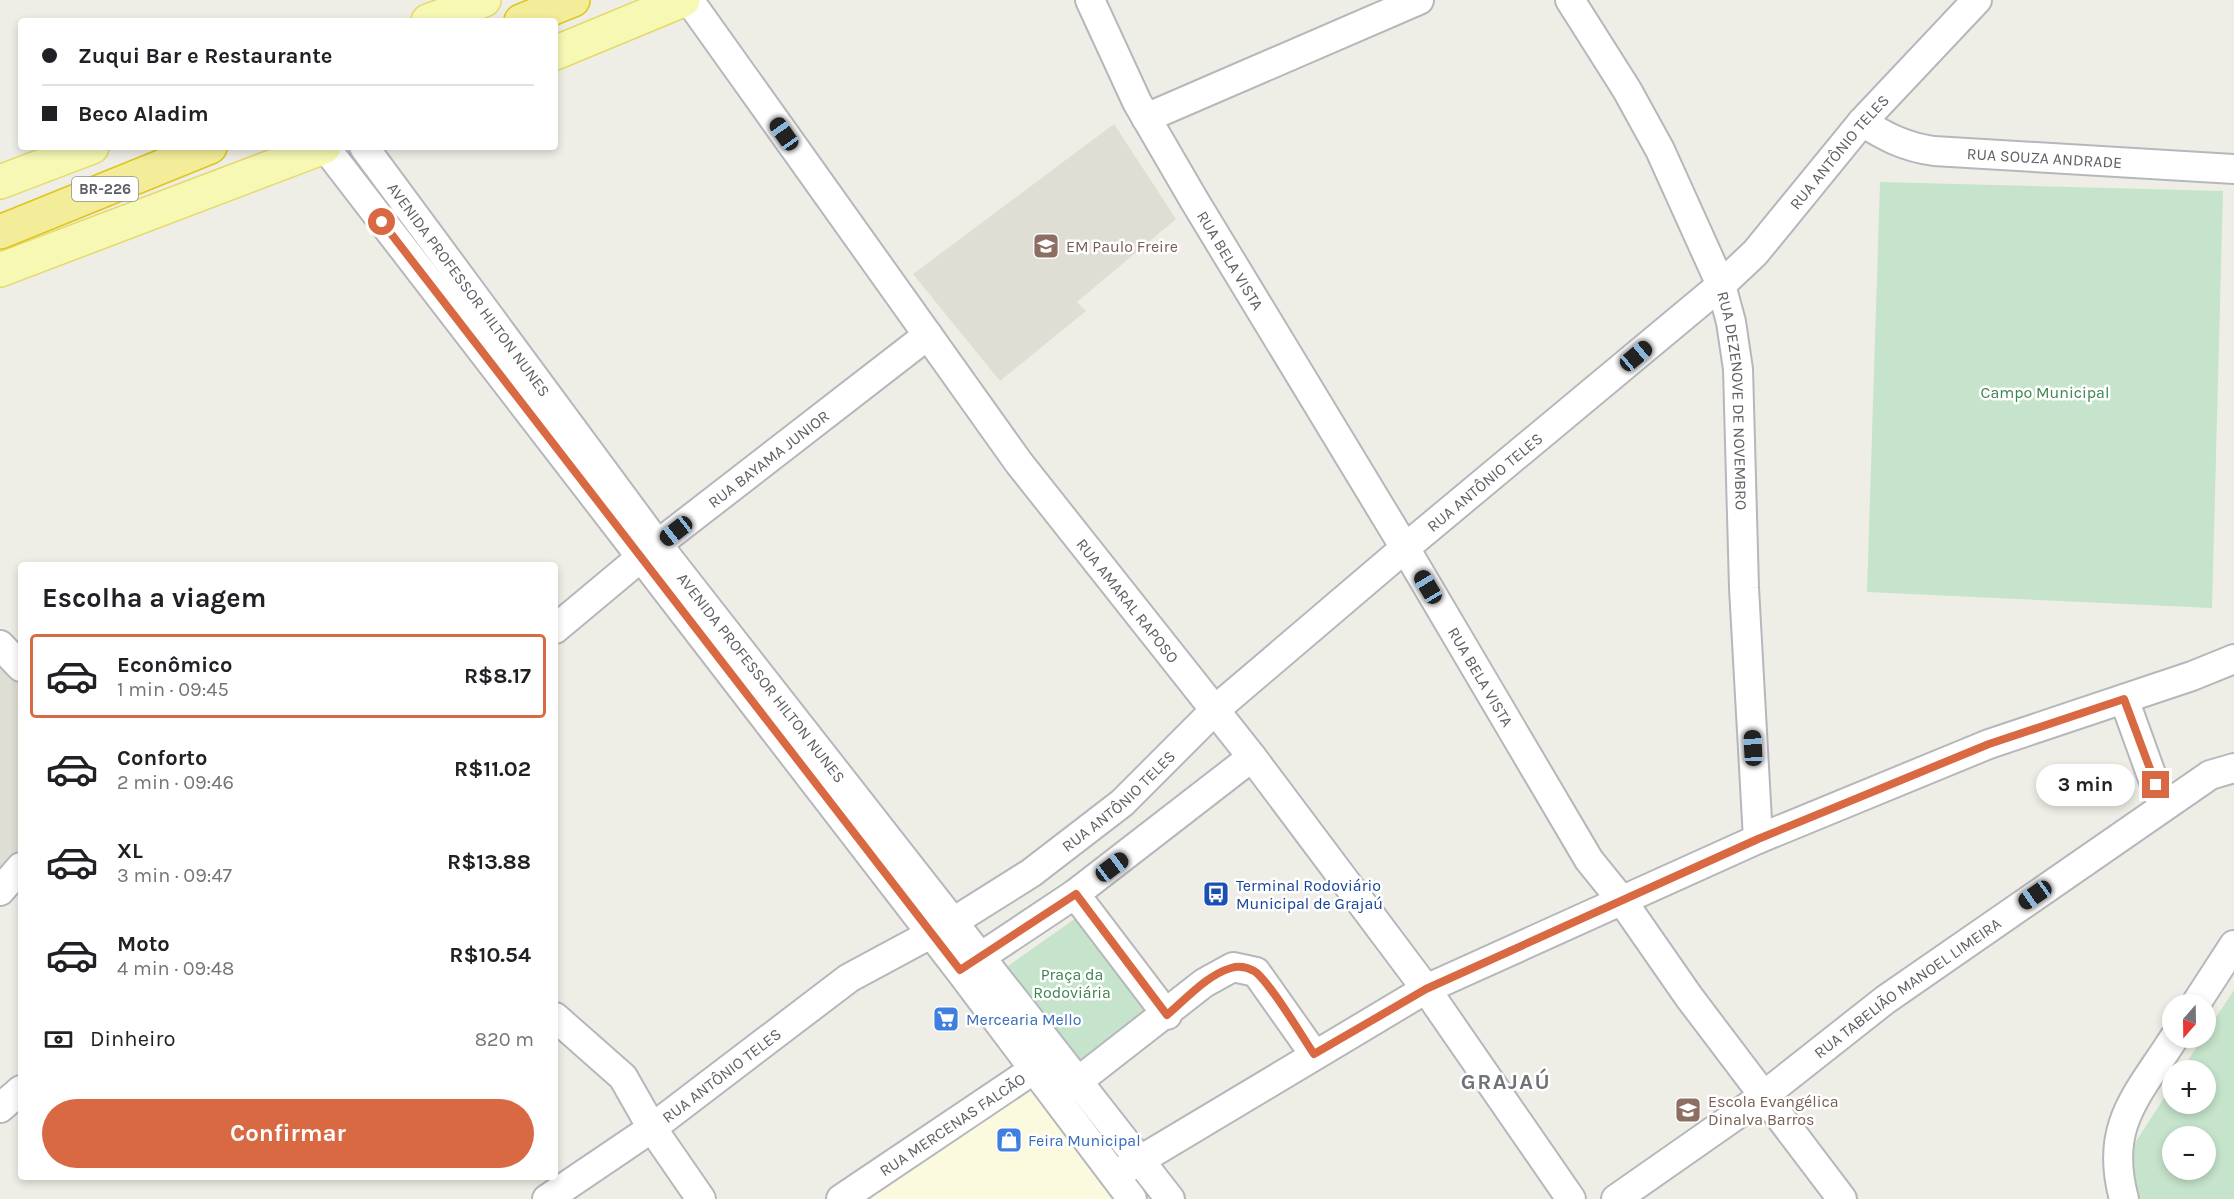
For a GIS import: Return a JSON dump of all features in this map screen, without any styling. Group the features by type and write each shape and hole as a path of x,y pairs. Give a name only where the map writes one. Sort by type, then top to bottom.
{"highway":[{"path":"528,18 573,0"},
{"name":"BR-226","path":"0,232 203,150"}],"main road":[{"path":"436,18 484,0"},
{"path":"558,52 683,0"},
{"path":"0,182 84,150"},
{"path":"0,270 316,150"}],"street":[{"name":"RUA AMARAL RAPOSO","path":"689,0 1019,463 1141,620 1252,757 1426,989 1571,1199"},
{"name":"RUA BELA VISTA","path":"1090,0 1146,118 1321,413 1405,548 1589,860 1623,902 1762,1096 1842,1199"},
{"path":"1146,118 1419,0"},
{"name":"RUA DEZENOVE DE NOVEMBRO","path":"1570,0 1627,90 1660,150 1721,285 1738,369 1742,543 1758,839"},
{"name":"RUA ANTÔNIO TELES","path":"547,1199 652,1128 849,978 941,928 1031,873 1122,802 1216,710 1405,548 1721,285 1755,253 1862,122 1977,0"},
{"name":"RUA SOUZA ANDRADE","path":"1862,122 1889,140 1909,148 2234,169"},
{"name":"AVENIDA PROFESSOR HILTON NUNES","path":"326,150 649,551 1126,1169 1170,1199"},
{"name":"AVENIDA PROFESSOR HILTON NUNES","path":"366,150 649,551"},
{"name":"RUA BAYAMA JUNIOR","path":"558,627 649,551 928,335"},
{"path":"0,645 18,664"},
{"path":"1126,1169 1314,1054 1426,989 1623,902 1758,839 1989,744 2234,659"},
{"path":"2124,699 2163,807"},
{"path":"970,964 1076,894 1149,840 1252,757"},
{"name":"RUA TABELIÃO MANOEL LIMEIRA","path":"1616,1199 1762,1096 1885,1000 2210,775 2234,768"},
{"path":"1122,802 1149,840"},
{"path":"0,891 18,870"},
{"path":"1076,894 1167,1015"},
{"path":"2202,994 2234,945"},
{"name":"AVENIDA PROFESSOR HILTON NUNES","path":"970,964 1033,1070 1066,1090"},
{"path":"1066,1090 1167,1015 1220,972 1233,967 1256,972 1314,1054"},
{"path":"558,1020 623,1077 652,1128 701,1199"},
{"path":"2124,1199 2117,1156 2120,1127 2168,1048"},
{"name":"RUA MERCENAS FALCÃO","path":"841,1199 1033,1070"},
{"path":"0,1108 18,1093"},
{"name":"AVENIDA PROFESSOR HILTON NUNES","path":"1126,1169 1132,1199"}],"shaded area":[{"name":"EM Paulo Freire","path":"1114,124 1176,219 1077,302 1086,311 1000,381 913,274"},
{"path":"0,665 18,681 18,856 0,877"},
{"name":"Feira Municipal","path":"1031,1081 1123,1199 852,1199"}],"green space":[{"name":"Campo Municipal","path":"1880,182 2223,191 2212,608 1867,592"},
{"name":"Praça da Rodoviária","path":"1076,918 1149,1018 1082,1066 1008,966"},
{"path":"2234,990 2234,1199 2131,1199 2127,1155 2162,1101 2162,1114 2216,1114 2216,1060 2188,1060 2196,1048 2216,1048 2216,1018"}],"place":[{"name":"EM Paulo Freire","path":"1046,246"},
{"name":"Terminal Rodoviário Municipal de Grajaú","path":"1216,894"},
{"name":"Mercearia Mello","path":"946,1019"},
{"name":"Escola Evangélica Dinalva Barros","path":"1688,1110"},
{"name":"Feira Municipal","path":"1009,1140"}],"district":[{"name":"GRAJAÚ","path":"1506,1081"}],"route":[{"path":"382,222 783,744 960,970 1076,894 1167,1015 1220,972 1233,967 1244,968 1256,972 1265,983 1314,1054 1426,989 1623,902 1758,839 1989,744 2124,699 2156,785"}]}
